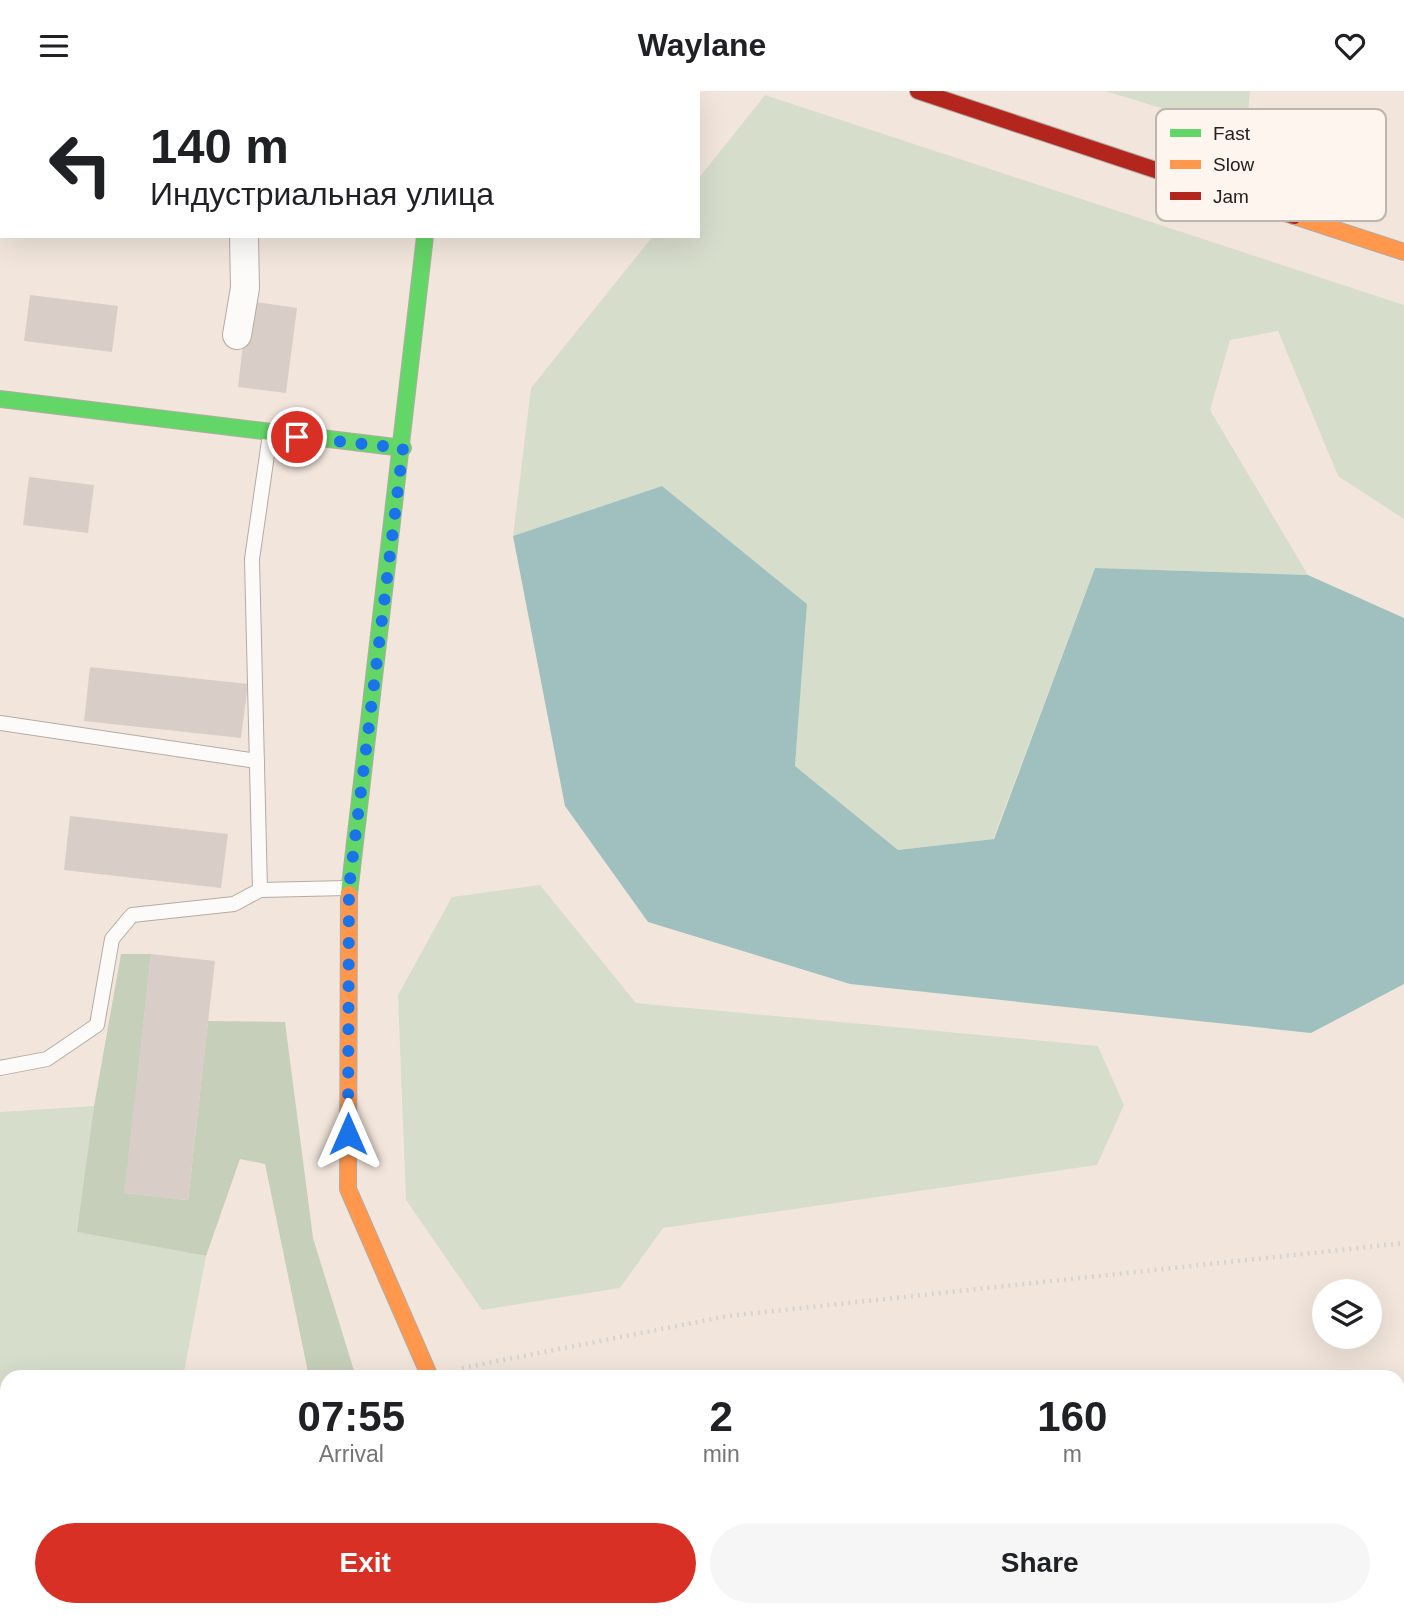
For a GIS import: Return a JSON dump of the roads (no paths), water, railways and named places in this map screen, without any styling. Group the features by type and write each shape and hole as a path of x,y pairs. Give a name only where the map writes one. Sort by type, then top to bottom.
{"street":[{"path":"918,91 1156,170"},
{"path":"1310,221 1404,252"},
{"path":"236,335 246,288 244,238"},
{"path":"425,238 403,448 349,888 348,1189 427,1370"},
{"path":"0,399 270,434 403,448"}],"lane":[{"path":"260,890 252,559 270,434"},
{"path":"0,723 257,761"},
{"path":"0,1068 47,1059 97,1025 113,939 132,915 234,904 260,890 349,888"}],"water":[{"path":"662,486 807,604 795,766 898,850 994,839 1095,568 1308,575 1404,618 1404,984 1311,1033 850,984 648,922 565,806 513,536"}]}
